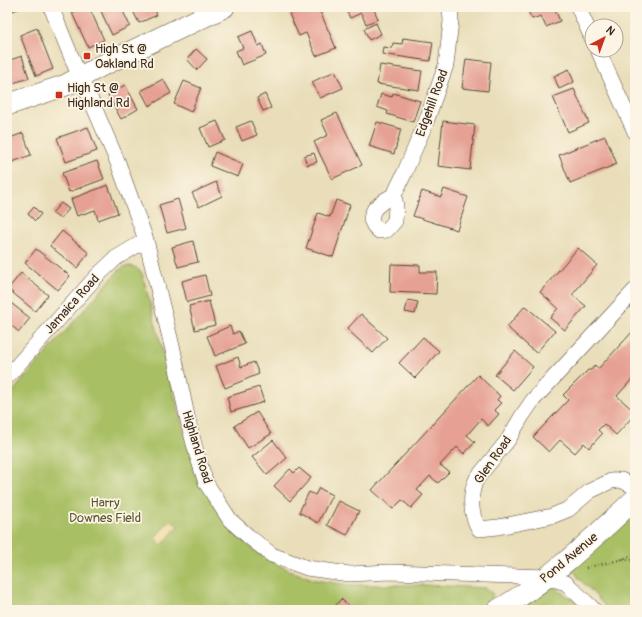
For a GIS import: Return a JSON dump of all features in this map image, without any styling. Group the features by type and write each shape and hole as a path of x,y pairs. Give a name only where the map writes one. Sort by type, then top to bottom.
{"street":[{"name":"Highland Road","path":"51,7 80,78 118,163 146,240 173,350 189,425 206,483 230,520 272,555 307,568 349,574 390,572 547,577 566,583 594,610"},
{"name":"Edgehill Road","path":"394,195 428,117 446,65 451,21 450,7"},
{"path":"578,7 584,20"},
{"path":"7,105 66,85 99,67 222,8"},
{"path":"602,58 632,114 635,132"},
{"name":"Jamaica Road","path":"7,377 96,276 116,258 146,240"},
{"name":"Glen Road","path":"635,290 533,400 508,440 477,478 472,496 475,522 479,529 498,527 552,516 569,509 590,491 611,481 622,480 635,487"},
{"name":"Pond Avenue","path":"498,610 547,577 599,533 635,499"}],"path":[{"path":"584,569 623,559 635,554"},
{"path":"623,559 635,561"}],"green space":[{"name":"Harry Downes Field","path":"123,267 135,267 142,273 184,431 233,532 258,553 276,564 316,580 350,585 424,585 486,588 491,591 492,598 474,610 7,610 7,398 119,270"},
{"path":"635,513 635,610 608,610 580,580 574,571 575,565"},
{"path":"551,585 586,610 512,610"}],"sand":[{"path":"170,519 178,526 162,545 155,538"}],"building":[{"path":"7,7 23,7 7,13"},
{"path":"85,7 89,7 104,40 88,47 72,13"},
{"path":"99,7 121,7 130,26 112,35"},
{"path":"131,7 154,7 157,15 139,23"},
{"path":"306,7 318,7 336,48 316,56 306,33 299,36 289,14"},
{"path":"345,7 373,7 378,19 366,24 361,13 350,18"},
{"path":"526,7 554,7 560,21 546,27 541,16 532,19"},
{"path":"376,23 381,34 369,40 364,29"},
{"path":"37,28 53,69 36,76 20,35"},
{"path":"252,31 258,46 262,44 266,55 242,65 236,51 243,48 238,37"},
{"path":"403,38 433,42 430,61 382,54 383,47 392,48 393,43 402,44"},
{"path":"196,49 207,59 197,70 187,59"},
{"path":"22,56 29,78 7,85 7,61"},
{"path":"466,59 491,62 488,91 462,88"},
{"path":"380,65 422,71 419,90 377,84"},
{"path":"569,69 574,82 559,89 554,76"},
{"path":"335,71 343,88 320,98 312,82"},
{"path":"163,79 171,93 149,106 141,91"},
{"path":"184,81 201,88 191,112 174,104"},
{"path":"125,85 138,109 121,119 108,95"},
{"path":"574,89 589,123 568,132 553,97"},
{"path":"393,93 420,101 413,122 387,114 388,111 377,107 381,94 392,97"},
{"path":"265,94 271,108 263,111 257,98"},
{"path":"337,113 362,165 332,179 314,142 328,135 321,120"},
{"path":"217,121 225,140 208,147 200,128"},
{"path":"251,121 257,135 242,141 236,127"},
{"path":"443,121 475,125 470,170 438,166"},
{"path":"377,122 401,129 394,154 369,146"},
{"path":"88,127 97,151 66,162 57,138"},
{"path":"23,133 31,155 7,164 7,139"},
{"path":"605,136 617,164 570,183 559,155"},
{"path":"215,152 243,164 238,177 210,166"},
{"path":"314,153 317,162 307,165 304,156"},
{"path":"97,161 104,179 69,192 62,173"},
{"path":"216,182 222,196 199,207 192,193"},
{"path":"108,185 118,213 98,220 95,210 77,216 71,199"},
{"path":"444,189 468,197 457,230 413,216 422,191 441,197"},
{"path":"178,199 186,228 167,233 159,205"},
{"path":"336,200 350,205 333,257 306,248 318,213 330,217"},
{"path":"61,203 69,209 60,219 52,213"},
{"path":"34,207 41,214 35,221 28,214"},
{"path":"62,231 89,253 77,268 50,246"},
{"path":"193,241 198,262 178,267 172,247"},
{"path":"578,248 597,265 572,295 586,306 565,330 550,318 558,308 540,292"},
{"path":"36,249 70,276 58,290 25,263"},
{"path":"391,264 420,265 420,272 437,272 436,294 390,292"},
{"path":"21,273 48,295 35,311 8,289"},
{"path":"205,275 210,296 187,302 182,281"},
{"path":"7,300 30,318 19,332 7,322"},
{"path":"408,300 418,302 415,314 405,312"},
{"path":"209,301 215,325 195,330 189,306"},
{"path":"525,306 555,331 536,353 507,327"},
{"path":"361,314 387,338 373,353 347,329"},
{"path":"230,326 233,334 239,331 245,344 215,356 207,336"},
{"path":"635,329 635,376 617,396 635,412 635,414 616,435 604,424 598,430 602,434 589,448 584,443 575,453 560,440 549,452 533,437 568,400 563,395 588,370 591,370 595,365 598,369"},
{"path":"423,337 439,351 415,378 399,363"},
{"path":"515,351 533,367 513,390 495,375"},
{"path":"238,357 241,367 254,362 259,374 225,388 216,366"},
{"path":"478,375 500,396 497,400 501,403 494,410 499,414 488,426 481,419 467,435 475,442 464,454 457,447 440,465 449,472 438,483 430,476 417,490 423,495 411,508 402,500 393,509 372,490"},
{"path":"259,387 264,402 231,412 227,397"},
{"path":"257,412 271,434 248,448 234,426"},
{"path":"273,440 287,458 267,475 252,457"},
{"path":"299,468 311,478 290,501 274,486 290,469 294,473"},
{"path":"319,488 332,495 318,523 299,512 309,492 315,495"},
{"path":"339,501 359,511 347,535 327,525"},
{"path":"341,599 354,610 332,610"}],"place":[{"name":"High St @ Oakland Rd","path":"87,56"},
{"name":"High St @ Highland Rd","path":"59,95"}]}
